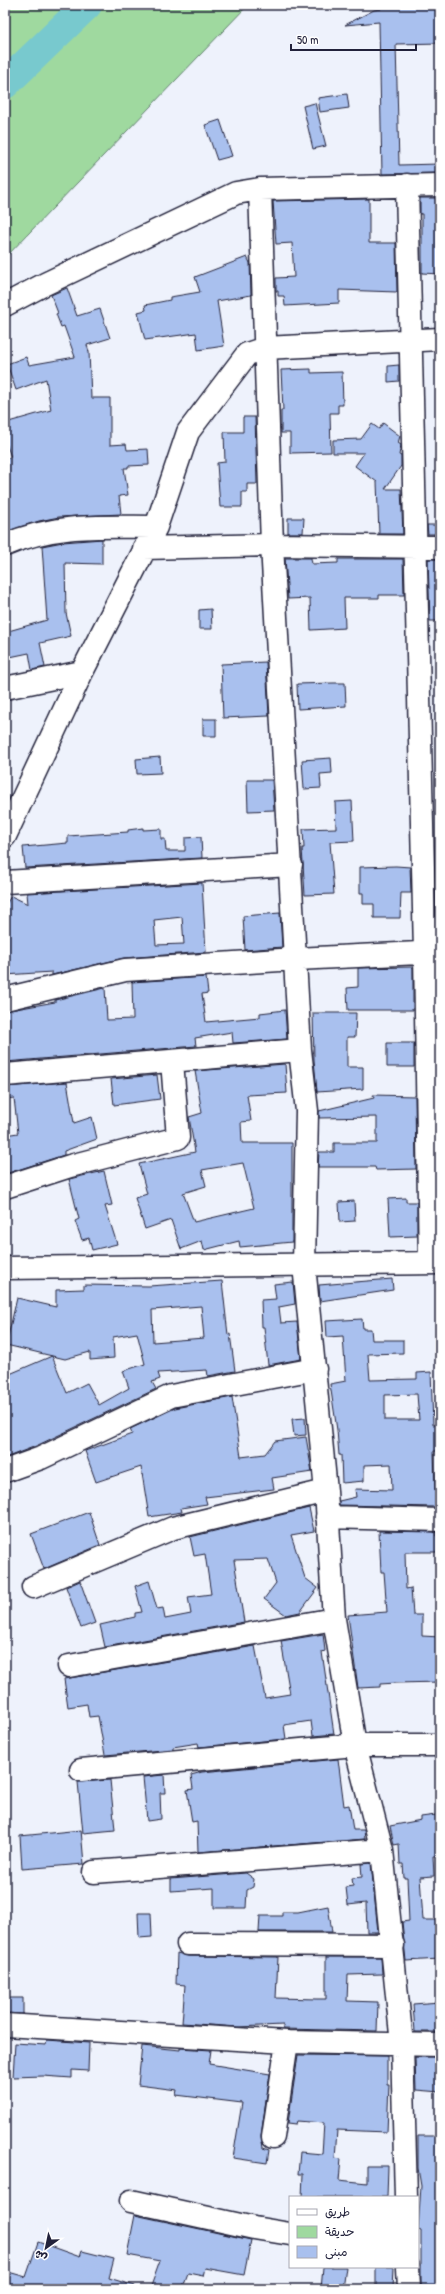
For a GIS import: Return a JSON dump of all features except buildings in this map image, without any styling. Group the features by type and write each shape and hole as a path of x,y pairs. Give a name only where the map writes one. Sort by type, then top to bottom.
{"street":[{"path":"5,1268 435,1263 433,952 416,547 407,185"},
{"path":"5,305 45,284 236,193 260,189 440,185"},
{"path":"260,189 272,545 291,865 300,1050 307,1111 304,1265 326,1491 334,1619 354,1745 382,1850 393,1945 402,2044 406,2196"},
{"path":"5,836 11,810 156,527 188,432 247,354 265,348 410,342 440,339"},
{"path":"5,545 28,535 65,528 156,527"},
{"path":"144,548 272,545 440,547"},
{"path":"5,688 82,672"},
{"path":"5,882 291,865"},
{"path":"5,1000 125,970 433,952"},
{"path":"5,1075 300,1050"},
{"path":"5,1187 70,1166 178,1138 172,1061"},
{"path":"5,1471 41,1458 171,1396 315,1369"},
{"path":"33,1587 173,1528 326,1491"},
{"path":"327,1517 440,1520"},
{"path":"68,1666 334,1619"},
{"path":"81,1770 354,1745 440,1745"},
{"path":"94,1872 382,1850"},
{"path":"188,1944 393,1945"},
{"path":"5,2025 286,2042 440,2045"},
{"path":"274,2137 286,2042"},
{"path":"131,2201 254,2228 289,2234"},
{"path":"408,2268 409,2289"}],"green space":[{"path":"5,5 248,5 5,258"}],"waterway":[{"path":"5,84 87,5"}]}
